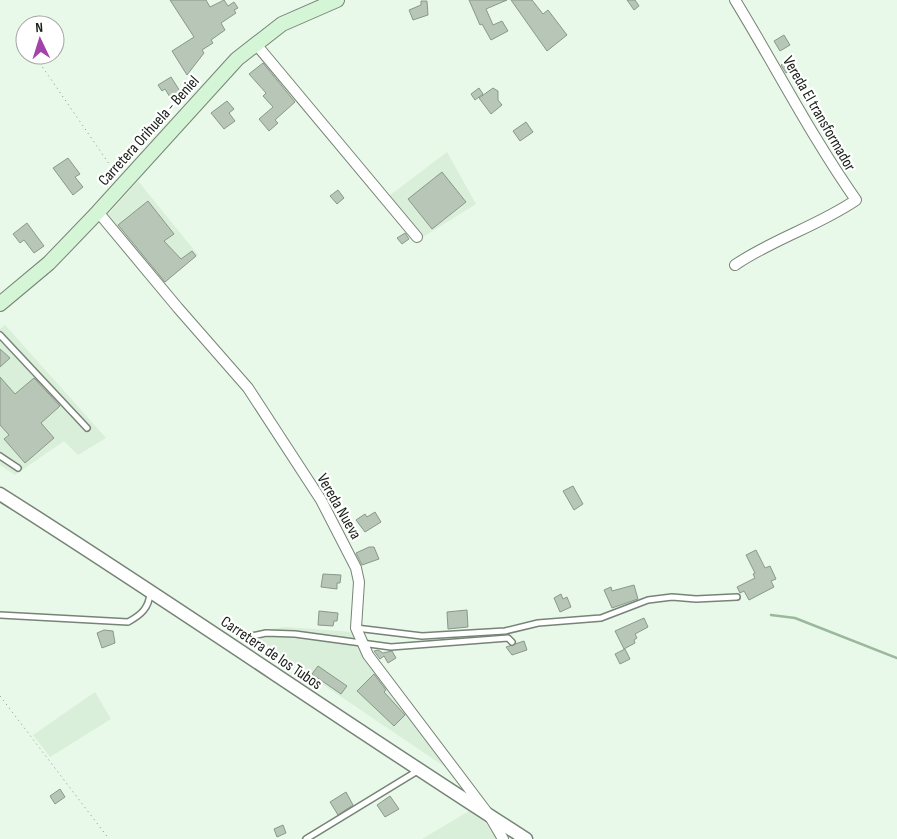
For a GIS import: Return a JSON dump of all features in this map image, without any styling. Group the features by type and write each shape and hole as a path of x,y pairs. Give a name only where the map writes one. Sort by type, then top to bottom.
{"main road":[{"name":"Carretera Orihuela - Beniel","path":"0,304 49,263 237,59 255,43 296,17 337,0"}],"street":[{"name":"Vereda El transformador","path":"735,0 777,69 823,154 856,200 842,210 755,252 735,265"},
{"path":"255,43 417,238"},
{"name":"Vereda Nueva","path":"98,212 248,388 291,452 333,521 356,568 359,582 356,628 362,642 377,668 489,815 503,839"},
{"name":"Carretera de los Tubos","path":"0,494 150,589 419,770 526,839"}],"lane":[{"path":"0,334 87,428"},
{"path":"0,456 18,468"},
{"path":"0,615 128,622 139,616 149,602 150,589"},
{"path":"356,628 422,636 505,631 538,623 601,618 648,600 672,597 696,599 737,597"},
{"path":"252,636 266,633 362,642 391,647 508,638 512,642"},
{"path":"306,839 419,770"}],"path":[{"path":"41,65 123,184"},
{"path":"0,696 108,839"}],"shaded area":[{"path":"447,152 476,204 423,237 389,196"},
{"path":"138,181 198,255 162,285 106,217"},
{"path":"5,325 106,438 78,455 64,441 15,475 0,465 0,329"},
{"path":"286,627 352,632 371,665 454,773 245,632"},
{"path":"95,692 111,719 50,757 33,735"},
{"path":"469,811 485,822 498,839 422,839"}],"building":[{"path":"170,0 206,0 210,7 224,0 228,6 234,2 238,8 234,10 236,13 221,23 225,30 211,40 213,43 202,50 204,53 187,75 172,51 194,37"},
{"path":"469,0 507,0 486,9 493,25 502,21 508,31 491,40 482,24 480,25"},
{"path":"511,0 532,0 543,14 548,10 567,35 547,51"},
{"path":"627,0 635,0 639,6 634,10"},
{"path":"421,1 427,1 428,15 413,20 409,10 421,5"},
{"path":"784,35 790,45 780,51 774,41"},
{"path":"791,59 796,68 786,73 781,65"},
{"path":"263,63 295,102 275,120 278,123 269,131 259,119 273,107 263,96 266,93 249,74"},
{"path":"171,77 183,96 173,102 165,89 162,91 158,85"},
{"path":"479,88 483,94 475,100 471,94"},
{"path":"493,88 498,91 498,100 502,105 491,114 479,98"},
{"path":"227,101 234,109 229,113 235,121 224,129 211,113"},
{"path":"526,122 533,132 520,141 513,131"},
{"path":"68,158 80,174 75,177 83,187 73,195 53,168"},
{"path":"442,172 466,202 432,229 408,199"},
{"path":"338,190 344,198 337,204 330,196"},
{"path":"148,201 174,234 164,241 181,259 192,251 196,256 165,282 118,225"},
{"path":"27,223 44,246 34,253 24,240 20,243 13,234"},
{"path":"405,233 409,239 402,244 397,238"},
{"path":"0,349 10,358 0,367"},
{"path":"0,377 15,394 34,378 60,406 41,423 54,438 25,463 4,439 9,435 0,425"},
{"path":"573,486 583,504 574,510 563,491"},
{"path":"375,512 381,522 365,532 356,520 365,514 367,517"},
{"path":"369,547 374,547 379,559 362,565 356,553"},
{"path":"756,550 765,568 770,566 776,579 771,581 774,587 749,600 744,591 740,593 737,587 755,578 753,574 755,573 746,555"},
{"path":"323,574 341,575 340,583 337,583 337,589 321,587"},
{"path":"634,585 638,599 612,608 604,590 611,587 612,591"},
{"path":"561,594 563,599 567,597 571,607 560,612 554,598"},
{"path":"467,610 468,627 448,629 447,612"},
{"path":"319,611 338,613 337,621 334,621 333,626 318,625"},
{"path":"644,618 648,627 635,634 637,638 634,640 635,643 624,649 615,631"},
{"path":"104,630 113,631 115,643 102,648 97,633"},
{"path":"524,641 527,650 512,655 506,647"},
{"path":"625,649 630,659 620,664 615,654"},
{"path":"378,650 383,653 392,651 396,658 388,663 384,656 380,659 374,651"},
{"path":"318,666 347,686 341,694 312,674"},
{"path":"374,674 386,690 384,692 405,715 394,726 357,691"},
{"path":"60,789 65,797 55,804 50,796"},
{"path":"346,792 353,805 338,815 330,802"},
{"path":"390,796 399,809 385,817 377,805"},
{"path":"283,825 286,833 277,837 274,829"}],"waterway":[{"path":"771,615 795,618 897,658"}]}
